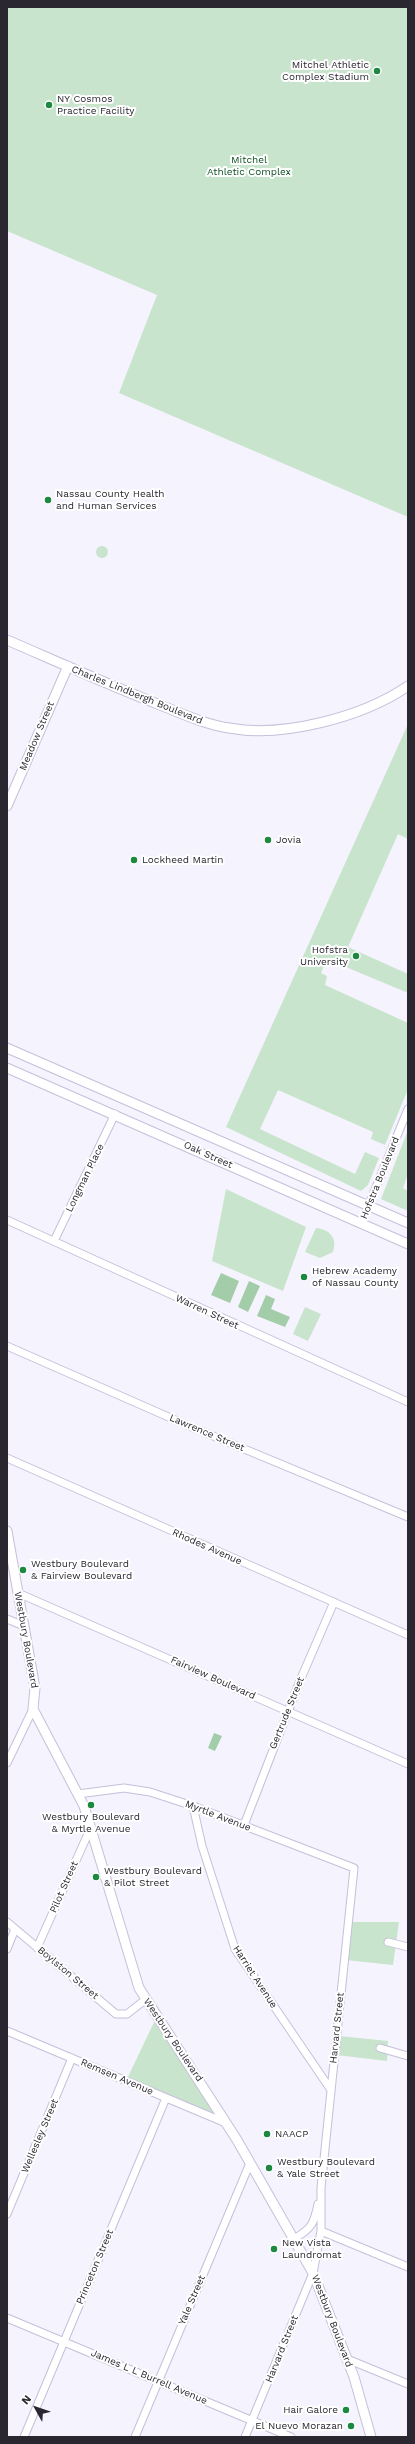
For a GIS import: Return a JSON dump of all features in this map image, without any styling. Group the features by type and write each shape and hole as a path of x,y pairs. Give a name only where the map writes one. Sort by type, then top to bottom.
{"street":[{"name":"Charles Lindbergh Boulevard","path":"7,640 188,717 230,728 264,730 314,724 351,714 408,686"},
{"name":"Meadow Street","path":"7,806 68,666"},
{"name":"Oak Street","path":"7,1048 408,1223"},
{"name":"Oak Street","path":"7,1068 115,1114 408,1244"},
{"name":"Hofstra Boulevard","path":"361,1224 408,1109"},
{"name":"Longman Place","path":"54,1241 115,1114"},
{"name":"Warren Street","path":"7,1220 408,1402"},
{"name":"Lawrence Street","path":"7,1346 189,1426 408,1517"},
{"name":"Rhodes Avenue","path":"7,1458 408,1635"},
{"name":"Westbury Boulevard","path":"7,1531 35,1688 33,1709 78,1794 91,1827 139,1988 145,2000 198,2077 227,2123 313,2273 347,2358 371,2437"},
{"name":"Fairview Boulevard","path":"18,1592 408,1764"},
{"name":"Gertrude Street","path":"244,1825 288,1711 334,1602"},
{"path":"7,1619 24,1626"},
{"path":"7,1763 33,1709"},
{"name":"Myrtle Avenue","path":"78,1794 124,1788 150,1792 193,1806 354,1868"},
{"name":"Harriet Avenue","path":"193,1806 202,1846 235,1949 331,2090"},
{"name":"Pilot Street","path":"37,1948 91,1827"},
{"name":"Harvard Street","path":"294,2239 306,2232 314,2223 321,2188 354,1868"},
{"name":"Boylston Street","path":"7,1922 116,2014 122,2016 130,2012 145,2000"},
{"path":"7,1949 15,1929"},
{"path":"388,1942 408,1947"},
{"name":"Remsen Avenue","path":"7,2031 227,2123"},
{"path":"380,2048 408,2056"},
{"name":"Wellesley Street","path":"7,2214 72,2058"},
{"name":"Princeton Street","path":"24,2437 166,2098"},
{"name":"Yale Street","path":"135,2437 250,2163"},
{"name":"Harvard Street","path":"245,2437 313,2273 321,2231 321,2188"},
{"path":"321,2231 408,2267"},
{"name":"James L L Burrell Avenue","path":"7,2318 291,2437"},
{"path":"347,2358 408,2384"}],"green space":[{"name":"Mitchel Athletic Complex","path":"7,7 408,7 408,517 119,393 157,295 7,231"},
{"path":"100,546 104,546 108,552 104,558 100,558 96,554 96,550"},
{"path":"408,724 408,839 398,834 348,947 408,974 408,993 334,962 326,961 321,973 327,976 325,985 408,1023 408,1089 385,1145 371,1139 373,1132 278,1090 260,1129 355,1174 365,1152 379,1158 368,1185 361,1191 226,1127"},
{"path":"408,1130 408,1174 403,1188 408,1191 408,1211 381,1199"},
{"path":"226,1189 306,1227 283,1291 212,1261"},
{"path":"316,1228 328,1232 334,1242 333,1252 320,1258 305,1252"},
{"path":"305,1307 321,1314 308,1341 293,1334"},
{"path":"351,1922 399,1922 393,1965 346,1960"},
{"path":"157,2016 227,2123 126,2081"},
{"path":"339,2036 388,2041 387,2061 336,2055"}],"shaded area":[{"path":"221,1273 239,1281 230,1303 211,1295"},
{"path":"249,1281 260,1286 248,1312 238,1307"},
{"path":"266,1295 275,1299 271,1309 290,1317 285,1327 257,1316"},
{"path":"214,1733 222,1736 215,1751 208,1748"}],"place":[{"name":"Mitchel Athletic Complex Stadium","path":"377,71"},
{"name":"NY Cosmos Practice Facility","path":"49,105"},
{"name":"Nassau County Health and Human Services","path":"48,500"},
{"name":"Jovia","path":"268,840"},
{"name":"Lockheed Martin","path":"134,860"},
{"name":"Hofstra University","path":"356,956"},
{"name":"Hebrew Academy of Nassau County","path":"304,1277"},
{"name":"Westbury Boulevard & Fairview Boulevard","path":"23,1570"},
{"name":"Westbury Boulevard & Myrtle Avenue","path":"91,1805"},
{"name":"Westbury Boulevard & Pilot Street","path":"96,1877"},
{"name":"NAACP","path":"267,2134"},
{"name":"Westbury Boulevard & Yale Street","path":"269,2168"},
{"name":"New Vista Laundromat","path":"274,2249"},
{"name":"Hair Galore","path":"346,2410"},
{"name":"El Nuevo Morazan","path":"351,2426"}]}
